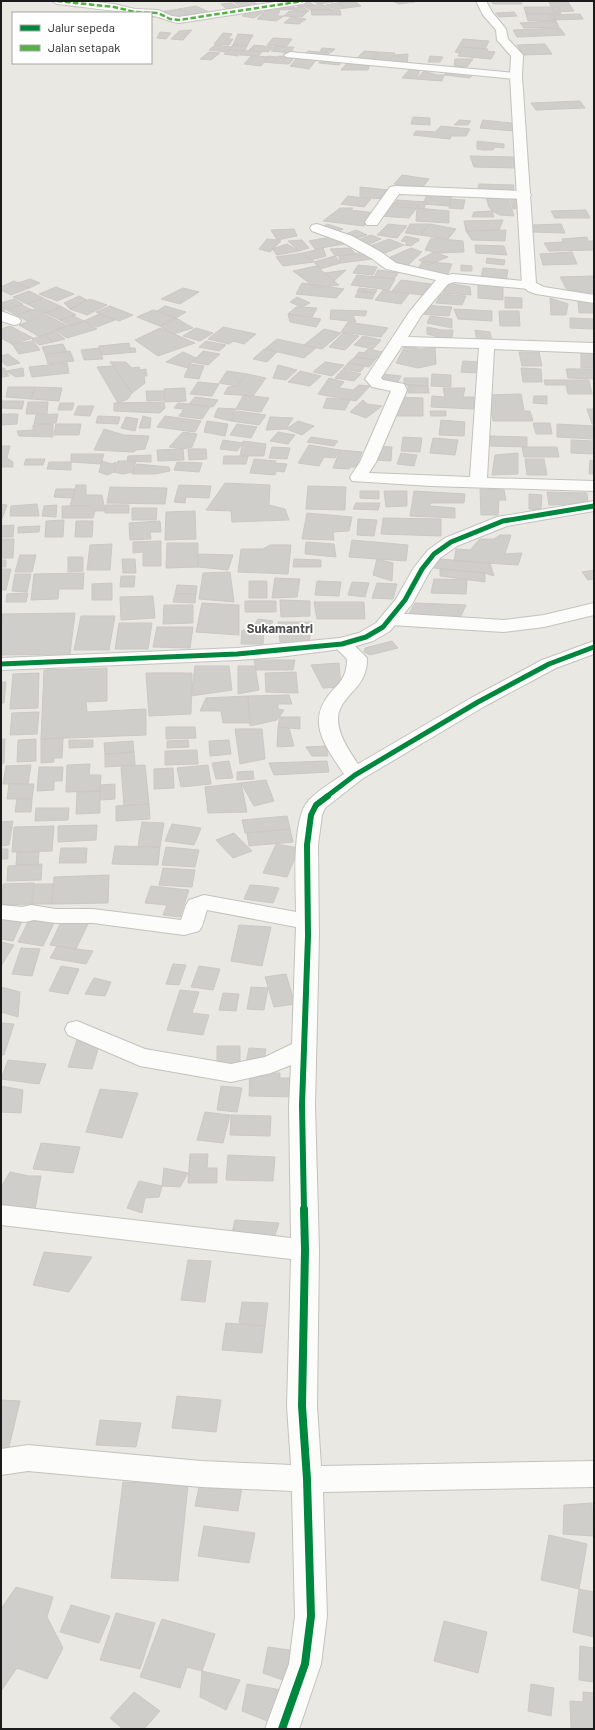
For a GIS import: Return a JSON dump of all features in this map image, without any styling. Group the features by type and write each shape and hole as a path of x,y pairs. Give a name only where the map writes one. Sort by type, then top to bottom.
{"street":[{"path":"57,1 114,7 135,12"},
{"path":"152,13 158,13 170,19 179,20 303,1"},
{"path":"481,1 487,13 501,30 503,40 516,52 516,76 529,285"},
{"path":"290,55 516,76"},
{"path":"372,222 395,190 524,195"},
{"path":"317,228 347,239 376,255 391,266 448,279 529,285 541,291 594,299"},
{"path":"448,279 443,281 415,314 373,379 378,384 398,387 399,390 368,462 358,477 478,483 594,486"},
{"path":"398,341 594,348"},
{"path":"478,483 487,344"},
{"path":"1,664 244,654 342,644 366,636 383,627 391,618 434,554 451,542 503,521 594,506"},
{"path":"391,618 504,626 544,622 594,609"},
{"path":"342,644 357,658 357,672 353,681 338,697 328,717 337,746 355,775"},
{"path":"282,1729 304,1664 311,1616 302,1406 305,1250 302,1106 308,922 307,845 311,815 316,805 320,801 355,775 478,702 549,664 594,646"},
{"path":"1,912 25,915 31,912 56,916 92,916 184,928 191,926 197,904 204,902 308,922"},
{"path":"77,1029 140,1057 231,1073 271,1064 304,1049"},
{"path":"1,1215 305,1250"},
{"path":"1,1462 28,1458 201,1474 306,1479 594,1474"}],"building":[{"path":"252,1 260,6 242,9 234,2"},
{"path":"308,1 314,5 299,7 292,3"},
{"path":"313,1 331,1 333,2 318,4"},
{"path":"354,1 361,6 346,8 337,3"},
{"path":"392,1 413,1 415,2 399,4"},
{"path":"491,1 520,1 522,4 493,4"},
{"path":"549,2 568,2 574,11 554,12"},
{"path":"232,3 240,9 229,11 221,4"},
{"path":"337,3 346,8 334,9 326,5"},
{"path":"321,4 333,10 311,10 305,7"},
{"path":"196,6 209,12 191,15 179,9"},
{"path":"292,6 295,8 284,10 275,9"},
{"path":"302,7 309,11 303,12 288,9"},
{"path":"524,7 559,7 561,14 526,14"},
{"path":"179,9 191,16 178,18 160,12"},
{"path":"267,9 280,11 277,16 284,16 276,21 257,19"},
{"path":"251,10 263,12 254,18 242,16"},
{"path":"311,10 340,10 341,15 312,15"},
{"path":"289,11 307,12 302,17 284,16"},
{"path":"514,12 517,16 499,17 496,13"},
{"path":"526,14 554,14 556,21 528,21"},
{"path":"580,14 583,19 553,20 550,15"},
{"path":"291,17 306,19 299,24 284,23"},
{"path":"556,21 559,27 524,28 520,23"},
{"path":"560,28 565,35 517,37 513,30"},
{"path":"192,30 183,40 171,39 179,31"},
{"path":"160,32 171,33 166,39 157,38"},
{"path":"223,33 232,34 228,39 233,39 229,45 214,44"},
{"path":"238,34 253,35 247,46 233,45"},
{"path":"273,38 292,39 286,47 267,45"},
{"path":"463,39 489,41 485,49 463,47 460,53 455,52"},
{"path":"545,44 552,54 523,55 517,45"},
{"path":"215,45 231,47 226,52 209,50"},
{"path":"233,45 247,46 244,51 228,50"},
{"path":"254,45 273,47 268,52 249,50"},
{"path":"275,46 294,47 291,53 271,51"},
{"path":"463,47 488,49 487,51 495,52 491,59 458,56"},
{"path":"322,48 335,49 332,52 320,51"},
{"path":"228,50 244,51 238,56 224,54"},
{"path":"244,50 262,52 258,56 240,55"},
{"path":"308,51 330,53 326,57 304,55"},
{"path":"364,51 378,52 372,60 357,58"},
{"path":"209,52 220,53 211,60 200,59"},
{"path":"378,52 395,53 389,61 372,60"},
{"path":"408,54 407,64 389,61 394,55"},
{"path":"251,56 268,57 261,66 244,64"},
{"path":"268,56 278,57 273,63 264,62"},
{"path":"279,56 295,57 289,64 273,63"},
{"path":"430,56 443,57 440,62 428,62"},
{"path":"297,58 316,60 309,69 290,66"},
{"path":"322,59 342,61 339,65 319,63"},
{"path":"455,59 473,59 467,67 454,66"},
{"path":"348,62 370,64 368,70 341,70"},
{"path":"410,69 420,70 416,79 402,78"},
{"path":"424,71 437,75 444,75 442,81 416,79"},
{"path":"448,71 473,74 470,78 444,75"},
{"path":"580,101 585,108 536,110 531,103"},
{"path":"413,117 430,118 430,125 411,124"},
{"path":"459,120 471,121 468,125 454,125"},
{"path":"483,120 512,123 513,131 480,128"},
{"path":"441,126 470,129 466,136 451,136 450,139 413,135 416,131 435,132"},
{"path":"477,141 504,144 504,148 495,147 493,150 477,149"},
{"path":"470,156 513,157 515,168 474,167"},
{"path":"402,175 429,179 422,188 394,184"},
{"path":"479,184 514,185 513,192 478,192"},
{"path":"360,187 389,190 383,199 360,197"},
{"path":"427,194 452,195 449,206 423,204"},
{"path":"348,196 371,199 364,207 341,204"},
{"path":"521,196 523,208 513,209 510,197"},
{"path":"486,197 508,197 514,216 500,215 492,211"},
{"path":"451,199 465,200 463,209 449,208"},
{"path":"397,200 426,202 424,209 393,206"},
{"path":"390,203 419,205 409,218 380,216"},
{"path":"340,208 353,208 351,210 375,213 364,226 323,221"},
{"path":"417,208 449,211 449,223 416,221"},
{"path":"586,210 590,218 555,218 551,211"},
{"path":"492,211 494,217 472,217 474,212"},
{"path":"503,220 499,230 466,231 464,221"},
{"path":"327,224 343,229 335,233 319,229"},
{"path":"388,224 407,226 397,238 377,235"},
{"path":"410,224 430,224 420,235 405,233"},
{"path":"430,224 456,229 448,239 420,235"},
{"path":"561,224 565,233 533,232 533,225"},
{"path":"294,229 297,236 277,240 271,230"},
{"path":"356,230 367,235 354,239 343,235"},
{"path":"506,230 505,241 472,240 466,231"},
{"path":"371,235 381,239 368,245 358,240"},
{"path":"405,236 419,239 419,241 411,246 405,245 407,242 401,241"},
{"path":"331,237 344,244 315,249 309,241"},
{"path":"587,237 588,241 594,241 594,250 549,251 544,243 563,242 562,239"},
{"path":"431,238 463,241 464,252 440,253 425,250"},
{"path":"267,239 281,241 270,252 259,249"},
{"path":"389,239 404,245 385,253 370,246"},
{"path":"302,240 309,248 299,251 288,241"},
{"path":"287,244 299,251 277,255 272,249"},
{"path":"475,245 504,246 507,255 476,253"},
{"path":"323,248 326,256 311,260 303,253"},
{"path":"350,248 356,254 335,256 330,249"},
{"path":"411,248 422,252 406,267 386,259"},
{"path":"365,252 372,259 341,263 339,256"},
{"path":"434,252 448,257 428,265 419,260"},
{"path":"572,252 577,264 543,265 540,254"},
{"path":"303,253 314,262 283,266 276,257"},
{"path":"335,256 341,263 320,269 314,262"},
{"path":"487,258 505,260 504,265 486,263"},
{"path":"423,261 452,264 447,276 417,270"},
{"path":"358,265 377,267 373,275 353,273"},
{"path":"461,265 472,266 472,271 461,271"},
{"path":"316,266 339,285 316,288 293,271"},
{"path":"483,268 508,270 506,281 481,279"},
{"path":"346,270 334,281 325,273"},
{"path":"378,270 398,273 394,279 374,277"},
{"path":"357,275 395,279 389,290 351,285"},
{"path":"593,276 594,293 567,290 560,277"},
{"path":"30,279 40,283 29,288 18,283"},
{"path":"401,280 431,284 422,295 392,291"},
{"path":"14,281 29,288 11,295 1,290 1,287"},
{"path":"302,283 344,289 336,298 296,294"},
{"path":"448,283 470,287 471,295 443,293"},
{"path":"478,284 503,286 503,300 478,298"},
{"path":"56,287 74,294 57,301 39,294"},
{"path":"183,288 199,292 180,304 161,299"},
{"path":"359,288 377,290 375,293 357,291"},
{"path":"383,290 409,294 401,304 375,300"},
{"path":"29,291 43,298 27,304 13,297"},
{"path":"358,291 375,293 372,299 355,297"},
{"path":"440,294 466,296 462,305 436,303"},
{"path":"79,296 87,300 70,309 64,303"},
{"path":"297,297 310,303 301,307 290,302"},
{"path":"505,297 522,298 522,308 505,308"},
{"path":"43,298 62,307 45,313 27,304"},
{"path":"550,298 568,304 566,315 551,315"},
{"path":"14,299 23,304 1,311 1,303"},
{"path":"90,299 107,305 87,315 70,309"},
{"path":"578,300 594,301 594,313 579,313"},
{"path":"22,305 32,310 16,315 7,310"},
{"path":"423,305 452,307 449,316 420,314"},
{"path":"110,306 133,315 119,321 96,312"},
{"path":"165,306 186,312 176,318 157,311"},
{"path":"62,307 76,315 60,320 45,313"},
{"path":"296,307 317,308 312,317 288,314"},
{"path":"35,309 45,314 27,321 17,315"},
{"path":"454,309 492,311 492,321 458,319"},
{"path":"153,310 176,318 160,326 137,317"},
{"path":"331,310 367,311 365,316 353,315 356,322 330,319"},
{"path":"499,311 519,311 520,326 500,326"},
{"path":"99,314 115,320 97,327 84,321"},
{"path":"288,314 321,319 316,327 290,322"},
{"path":"46,315 68,326 40,337 19,325"},
{"path":"73,316 84,321 71,326 60,320"},
{"path":"430,316 452,319 452,328 427,323"},
{"path":"176,318 193,328 173,334 160,326"},
{"path":"570,318 594,319 594,329 570,328"},
{"path":"84,321 97,329 67,338 55,330"},
{"path":"348,322 388,328 381,337 341,332"},
{"path":"10,326 33,338 12,344 1,338 1,329"},
{"path":"223,327 256,334 244,344 233,341 229,344 208,339"},
{"path":"427,327 442,330 453,330 452,337 442,338 427,334"},
{"path":"160,328 195,343 158,356 135,340"},
{"path":"196,328 213,333 200,341 183,336"},
{"path":"324,329 341,333 322,349 304,345"},
{"path":"475,330 490,332 492,341 477,341"},
{"path":"56,332 65,339 53,342 44,335"},
{"path":"343,333 359,336 345,350 329,347"},
{"path":"44,335 53,342 39,345 32,339"},
{"path":"363,336 381,340 373,349 354,345"},
{"path":"277,339 316,348 304,358 265,349"},
{"path":"33,341 40,350 19,354 12,344"},
{"path":"206,341 226,345 219,351 199,347"},
{"path":"129,343 130,348 135,348 136,352 102,355 99,348 99,346"},
{"path":"63,344 67,352 45,354 42,347"},
{"path":"405,346 421,349 435,347 436,364 418,368 396,363"},
{"path":"99,348 103,359 84,360 81,350"},
{"path":"264,349 277,352 267,362 253,359"},
{"path":"368,349 383,352 375,360 355,357 359,352 364,353"},
{"path":"70,351 74,361 48,364 45,354"},
{"path":"203,351 220,354 208,365 192,362"},
{"path":"183,352 196,358 188,368 166,362"},
{"path":"519,352 539,352 542,366 522,366"},
{"path":"581,352 594,352 594,368 581,368"},
{"path":"8,354 20,363 7,366 1,361 1,356"},
{"path":"355,357 375,360 369,367 348,363"},
{"path":"463,361 480,362 478,373 461,372"},
{"path":"110,362 126,362 132,368 139,367 140,370 146,369 147,376 144,376 145,383 132,393"},
{"path":"325,362 344,365 332,376 313,372"},
{"path":"67,363 69,373 32,377 29,367"},
{"path":"348,363 365,366 360,372 343,369"},
{"path":"190,364 204,366 199,379 184,377"},
{"path":"278,365 297,370 286,380 273,378"},
{"path":"113,366 132,393 128,399 118,403 97,367"},
{"path":"1,368 4,368 9,376 1,377"},
{"path":"23,368 24,376 16,377 6,371"},
{"path":"521,368 541,369 542,382 523,382"},
{"path":"566,369 594,369 594,379 568,378"},
{"path":"342,370 361,374 354,381 335,378"},
{"path":"227,371 247,374 237,386 219,383"},
{"path":"300,371 321,376 310,386 288,382"},
{"path":"247,374 266,378 253,396 224,394 228,387 237,386"},
{"path":"383,374 401,376 397,384 378,382"},
{"path":"432,374 451,375 451,387 431,386"},
{"path":"329,378 344,382 339,388 353,390 359,385 370,386 356,401 318,394"},
{"path":"404,378 428,378 428,386 404,385"},
{"path":"544,380 589,380 592,394 568,394 566,385 545,385"},
{"path":"198,382 219,384 212,396 190,394"},
{"path":"408,385 428,386 429,393 408,393"},
{"path":"8,387 35,387 31,399 6,397"},
{"path":"35,387 62,388 59,401 31,399"},
{"path":"185,388 186,401 165,402 164,389"},
{"path":"443,388 465,388 463,397 474,397 474,409 431,407 432,396 445,397"},
{"path":"146,391 164,391 165,400 147,401"},
{"path":"521,394 524,410 490,410 486,395"},
{"path":"243,396 269,398 261,412 236,409"},
{"path":"534,396 547,396 547,404 533,403"},
{"path":"195,397 218,400 213,407 189,404"},
{"path":"397,397 423,398 423,416 397,416"},
{"path":"327,398 350,400 345,410 323,408"},
{"path":"363,400 367,404 382,406 366,418 350,412"},
{"path":"2,401 24,401 22,409 1,408"},
{"path":"28,402 48,402 47,414 26,414"},
{"path":"164,402 165,408 160,413 114,411 114,403"},
{"path":"60,403 74,403 72,410 58,410"},
{"path":"178,403 210,407 202,419 179,416 184,409 174,408"},
{"path":"78,406 94,406 90,416 74,415"},
{"path":"218,408 236,409 231,421 214,417"},
{"path":"587,409 594,409 594,424 592,424"},
{"path":"237,411 266,415 259,425 231,421"},
{"path":"430,411 446,411 446,416 431,416"},
{"path":"491,411 530,411 533,421 493,421"},
{"path":"1,414 18,414 17,424 1,425"},
{"path":"58,414 56,423 34,424 36,415"},
{"path":"98,416 120,417 118,424 96,423"},
{"path":"143,416 151,418 150,428 139,428"},
{"path":"165,416 201,421 195,432 157,427"},
{"path":"126,417 138,419 135,431 121,428"},
{"path":"270,417 293,418 286,429 266,430"},
{"path":"441,420 465,422 464,436 439,435"},
{"path":"207,421 228,424 225,436 204,432"},
{"path":"298,421 314,426 302,435 286,429"},
{"path":"533,423 550,423 552,434 536,434"},
{"path":"53,424 53,437 19,436 17,431 33,430 33,425"},
{"path":"56,424 81,424 79,435 54,435"},
{"path":"237,424 257,427 251,438 230,435"},
{"path":"557,424 594,426 594,439 557,437"},
{"path":"104,429 124,435 149,436 145,449 136,450 134,452 94,450"},
{"path":"183,432 197,434 192,447 183,449 169,447"},
{"path":"278,432 295,435 288,444 270,441"},
{"path":"490,436 527,437 527,447 490,446"},
{"path":"311,437 338,441 334,446 307,442"},
{"path":"403,437 422,438 420,452 401,451"},
{"path":"433,438 458,440 455,455 430,453"},
{"path":"223,440 243,443 237,451 220,449"},
{"path":"571,440 594,441 594,454 571,453"},
{"path":"243,441 266,444 264,456 240,456"},
{"path":"309,445 340,450 335,458 324,457 319,466 298,463"},
{"path":"1,446 10,446 7,458 1,457"},
{"path":"376,446 392,447 391,461 375,460"},
{"path":"272,447 290,448 287,459 269,458"},
{"path":"522,447 557,447 559,457 524,457"},
{"path":"183,449 184,460 158,461 157,450"},
{"path":"188,449 206,449 207,459 189,460"},
{"path":"340,450 362,452 356,467 350,467 349,469 333,468"},
{"path":"401,453 417,455 414,466 397,464"},
{"path":"518,453 518,474 492,475 495,455"},
{"path":"71,454 104,454 101,464 71,462"},
{"path":"151,455 151,462 127,461 128,456"},
{"path":"224,456 248,456 246,464 223,464"},
{"path":"1,458 7,458 13,462 13,467 1,467"},
{"path":"26,459 45,459 43,465 24,465"},
{"path":"254,459 276,461 275,463 287,464 284,472 276,471 275,475 250,473"},
{"path":"525,459 544,459 547,475 527,475"},
{"path":"590,460 594,461 594,474 589,474"},
{"path":"102,461 112,464 116,462 114,472 107,475 99,472"},
{"path":"118,461 136,461 133,472 123,474 114,472"},
{"path":"49,462 71,462 71,470 47,469"},
{"path":"177,462 202,463 199,472 174,470"},
{"path":"137,464 169,467 170,471 155,474 132,474"},
{"path":"225,483 270,485 269,505 285,509 289,520 232,522 231,511 206,510"},
{"path":"76,485 86,485 86,495 102,495 105,511 95,511 90,506 70,506"},
{"path":"179,485 211,486 209,498 186,497 185,503 174,502"},
{"path":"308,486 346,487 345,510 306,509"},
{"path":"110,487 167,488 165,504 107,503"},
{"path":"56,489 75,489 73,498 54,497"},
{"path":"480,489 504,490 506,500 499,500 498,515 481,515"},
{"path":"360,491 379,491 379,499 360,498"},
{"path":"384,491 407,491 407,506 386,507"},
{"path":"414,491 465,494 464,503 430,503 430,506 455,508 455,518 410,516"},
{"path":"547,492 587,493 588,503 549,505"},
{"path":"529,494 542,495 541,510 529,509"},
{"path":"356,503 380,503 378,510 353,509"},
{"path":"1,504 7,505 2,519 1,519"},
{"path":"37,504 39,516 10,516 11,506"},
{"path":"57,505 56,517 42,516 44,506"},
{"path":"105,505 129,505 129,513 105,513"},
{"path":"62,506 90,506 95,511 93,518 62,518"},
{"path":"132,508 157,508 156,520 132,520"},
{"path":"195,511 196,539 165,540 166,512"},
{"path":"307,513 352,517 349,531 333,532 334,540 302,539"},
{"path":"383,518 441,519 441,536 381,534"},
{"path":"358,519 377,520 374,536 357,535"},
{"path":"64,520 63,537 45,537 46,521"},
{"path":"76,521 93,521 92,537 75,537"},
{"path":"160,521 161,532 150,532 151,539 130,540 129,523"},
{"path":"14,525 13,537 1,537 1,526"},
{"path":"40,526 39,532 18,533 18,527"},
{"path":"500,535 511,535 505,554 522,553 518,565 454,561 456,549 470,550 480,539 494,539"},
{"path":"1,539 14,539 13,558 1,558"},
{"path":"352,540 408,545 406,561 349,557"},
{"path":"161,541 161,566 143,566 143,552 133,553 133,542"},
{"path":"306,542 334,544 336,557 305,554"},
{"path":"167,543 198,543 198,567 166,568"},
{"path":"112,544 110,570 87,570 90,545"},
{"path":"270,545 291,545 288,574 238,572 241,549 263,549"},
{"path":"197,554 233,555 228,570 198,567"},
{"path":"20,555 36,555 32,572 15,572"},
{"path":"68,557 83,557 83,571 68,572"},
{"path":"122,559 135,559 136,573 123,573"},
{"path":"294,559 321,560 321,567 293,567"},
{"path":"377,559 393,563 392,581 373,575"},
{"path":"440,559 490,563 494,576 485,573 434,568"},
{"path":"1,560 6,560 6,567 1,567"},
{"path":"1,569 11,569 6,590 1,590"},
{"path":"440,569 485,573 485,582 440,576"},
{"path":"594,570 594,579 588,580 582,572"},
{"path":"230,572 234,602 199,599 203,573"},
{"path":"84,573 83,589 59,589 58,599 31,600 34,574"},
{"path":"15,574 31,574 27,592 12,591"},
{"path":"121,576 135,576 134,587 120,587"},
{"path":"275,578 300,579 297,597 272,598"},
{"path":"434,579 467,580 466,594 431,593"},
{"path":"249,581 267,581 267,598 249,598"},
{"path":"317,581 341,582 339,596 315,595"},
{"path":"352,582 369,583 365,597 348,595"},
{"path":"112,583 112,600 92,600 92,584"},
{"path":"377,583 397,584 393,599 372,598"},
{"path":"177,585 197,586 196,594 175,594"},
{"path":"28,593 26,602 6,602 7,594"},
{"path":"175,594 196,594 195,603 173,602"},
{"path":"153,596 155,618 121,620 120,597"},
{"path":"280,600 310,601 310,616 281,617"},
{"path":"245,601 276,601 276,612 245,612"},
{"path":"314,602 364,602 365,619 317,619"},
{"path":"202,603 239,605 239,635 196,632"},
{"path":"415,603 466,605 460,618 407,617"},
{"path":"164,605 193,605 193,623 163,624"},
{"path":"75,613 70,654 1,655 2,614"},
{"path":"81,616 115,616 109,650 74,650"},
{"path":"258,619 273,621 270,627 275,629 254,626"},
{"path":"278,622 312,622 309,644 280,642"},
{"path":"119,623 152,623 148,649 115,649"},
{"path":"157,627 193,627 190,648 153,647"},
{"path":"242,630 264,631 263,644 241,644"},
{"path":"392,641 398,648 370,655 364,652 365,648"},
{"path":"254,660 295,660 293,670 256,670"},
{"path":"339,663 341,687 323,688 311,665"},
{"path":"195,666 229,666 232,690 191,696"},
{"path":"238,666 255,666 259,690 238,694"},
{"path":"107,668 107,701 86,702 87,712 146,709 146,735 41,739 44,670"},
{"path":"296,672 298,693 266,692 265,673"},
{"path":"39,673 38,708 10,709 13,674"},
{"path":"146,673 192,673 191,714 149,716"},
{"path":"1,682 6,682 4,703 1,703"},
{"path":"289,695 292,704 278,704 278,709 284,710 277,720 250,726 248,696"},
{"path":"248,696 250,723 223,723 221,711 200,711 206,698"},
{"path":"39,712 37,734 10,735 12,713"},
{"path":"280,717 300,717 300,729 278,727"},
{"path":"166,727 195,727 196,738 166,739"},
{"path":"278,727 289,728 294,746 277,747"},
{"path":"235,729 262,729 265,759 240,764"},
{"path":"63,738 62,758 54,758 54,762 41,763 41,739"},
{"path":"1,739 5,739 4,763 1,764"},
{"path":"36,739 36,761 17,762 18,740"},
{"path":"69,740 93,740 93,747 69,748"},
{"path":"188,740 189,747 167,748 167,741"},
{"path":"229,740 231,754 210,756 209,741"},
{"path":"133,741 134,752 105,754 104,743"},
{"path":"326,746 328,756 312,756 306,747"},
{"path":"197,750 198,764 165,765 165,751"},
{"path":"134,752 135,765 105,767 105,754"},
{"path":"229,761 233,778 216,779 212,763"},
{"path":"327,761 329,772 274,775 269,763"},
{"path":"90,764 89,775 101,775 100,791 66,792 67,765"},
{"path":"31,765 28,784 3,784 6,766"},
{"path":"145,765 149,804 124,806 121,766"},
{"path":"208,765 211,784 181,787 177,768"},
{"path":"39,767 63,767 62,781 54,781 54,790 37,791"},
{"path":"173,768 174,788 154,789 154,769"},
{"path":"253,771 254,779 237,780 237,772"},
{"path":"266,780 274,801 254,806 241,783"},
{"path":"241,783 247,812 208,813 205,787"},
{"path":"9,784 34,784 32,799 7,799"},
{"path":"115,784 115,799 100,800 101,785"},
{"path":"100,791 100,813 76,814 77,792"},
{"path":"17,799 32,799 31,812 15,812"},
{"path":"149,804 150,819 116,821 116,806"},
{"path":"36,808 69,808 68,820 35,821"},
{"path":"287,816 290,829 245,833 242,820"},
{"path":"13,821 9,845 1,846 1,822"},
{"path":"142,822 164,823 160,847 138,847"},
{"path":"172,824 201,828 194,845 165,841"},
{"path":"97,825 96,840 58,842 58,826"},
{"path":"54,826 52,851 12,852 14,827"},
{"path":"290,829 293,842 249,846 247,833"},
{"path":"234,833 252,851 233,858 216,840"},
{"path":"276,844 299,848 287,877 263,873"},
{"path":"115,846 160,847 158,865 112,864"},
{"path":"166,847 199,850 195,867 162,865"},
{"path":"61,848 87,848 86,863 59,863"},
{"path":"1,849 8,849 8,859 1,859"},
{"path":"17,852 39,852 38,865 16,865"},
{"path":"42,864 41,880 7,881 8,866"},
{"path":"163,868 195,870 192,887 159,885"},
{"path":"109,875 108,903 52,904 54,877"},
{"path":"34,883 32,904 2,905 3,884"},
{"path":"34,884 53,884 52,904 32,904"},
{"path":"250,885 279,888 273,903 244,899"},
{"path":"151,886 189,890 180,917 163,915 167,905 145,903"},
{"path":"1,914 24,917 13,941 1,939"},
{"path":"31,916 56,919 43,946 18,942"},
{"path":"62,920 88,924 76,949 50,945"},
{"path":"239,925 271,927 262,966 231,961"},
{"path":"1,942 14,945 1,966"},
{"path":"57,946 93,951 86,964 50,958"},
{"path":"21,948 40,949 32,976 12,974"},
{"path":"173,964 186,965 179,985 166,984"},
{"path":"61,966 79,969 68,994 49,991"},
{"path":"199,966 220,969 213,990 191,987"},
{"path":"286,974 295,1004 274,1007 265,977"},
{"path":"94,978 111,982 105,996 85,994"},
{"path":"1,987 20,992 18,1017 1,1012"},
{"path":"251,987 268,988 264,1010 247,1009"},
{"path":"180,990 199,992 192,1013 209,1015 203,1035 167,1030"},
{"path":"223,993 239,994 236,1011 219,1010"},
{"path":"1,1023 14,1024 4,1055 1,1055"},
{"path":"77,1040 100,1043 92,1069 68,1067"},
{"path":"217,1046 240,1046 240,1064 217,1064"},
{"path":"249,1048 266,1049 263,1065 246,1063"},
{"path":"8,1060 46,1064 39,1084 1,1079"},
{"path":"250,1073 280,1073 280,1078 294,1078 294,1097 249,1096"},
{"path":"1,1086 23,1090 21,1113 1,1112"},
{"path":"221,1086 242,1088 237,1112 217,1110"},
{"path":"100,1089 138,1093 122,1138 86,1132"},
{"path":"205,1112 230,1115 223,1143 197,1140"},
{"path":"231,1115 271,1116 270,1136 230,1135"},
{"path":"41,1143 80,1147 73,1173 33,1169"},
{"path":"190,1154 208,1154 207,1168 217,1168 217,1183 188,1183"},
{"path":"228,1155 275,1157 273,1181 226,1180"},
{"path":"164,1168 188,1173 180,1187 162,1186"},
{"path":"10,1172 29,1176 41,1176 35,1210 1,1206 1,1187"},
{"path":"139,1181 162,1186 159,1197 145,1198 142,1213 127,1208"},
{"path":"235,1220 279,1223 274,1238 232,1233"},
{"path":"44,1252 92,1257 69,1292 33,1285"},
{"path":"188,1260 211,1261 205,1302 181,1300"},
{"path":"242,1302 268,1303 265,1326 239,1323"},
{"path":"226,1323 265,1326 262,1353 222,1350"},
{"path":"177,1396 221,1400 216,1432 172,1428"},
{"path":"1,1400 20,1401 8,1451 1,1450"},
{"path":"100,1420 141,1423 136,1447 96,1445"},
{"path":"123,1482 188,1485 178,1581 111,1578"},
{"path":"200,1482 242,1487 238,1511 195,1506"},
{"path":"592,1503 593,1536 563,1534 564,1505"},
{"path":"204,1526 255,1533 249,1563 198,1556"},
{"path":"549,1535 587,1544 579,1589 541,1580"},
{"path":"16,1587 53,1597 47,1617 63,1648 47,1679 17,1668 1,1691 1,1609"},
{"path":"579,1589 594,1592 594,1637 573,1632"},
{"path":"71,1605 110,1616 99,1643 60,1632"},
{"path":"116,1613 155,1623 140,1669 100,1660"},
{"path":"162,1619 215,1634 202,1671 187,1667 180,1688 140,1677"},
{"path":"444,1621 487,1632 478,1673 434,1661"},
{"path":"580,1646 594,1648 594,1682 579,1680"},
{"path":"268,1647 303,1652 291,1683 263,1673"},
{"path":"202,1671 240,1680 226,1710 200,1697"},
{"path":"247,1684 282,1690 270,1722 242,1711"},
{"path":"531,1684 554,1688 551,1716 528,1711"},
{"path":"134,1692 160,1711 144,1729 123,1729 110,1718"},
{"path":"583,1692 594,1693 594,1729 571,1729 570,1701 583,1702"}],"marked path":[{"path":"57,1 114,7 135,12"},
{"path":"152,13 158,13 170,19 179,20 303,1"}],"cycle path":[{"path":"1,664 237,654 342,644 366,637 383,627 405,600 422,569 434,554 451,542 503,521 594,506"},
{"path":"282,1729 305,1664 311,1616 307,1479 302,1406 305,1250 302,1105 308,936 307,845 311,815 316,805 355,775 478,702 549,664 594,647"}],"district":[{"name":"Sukamantri","path":"280,628"}]}
